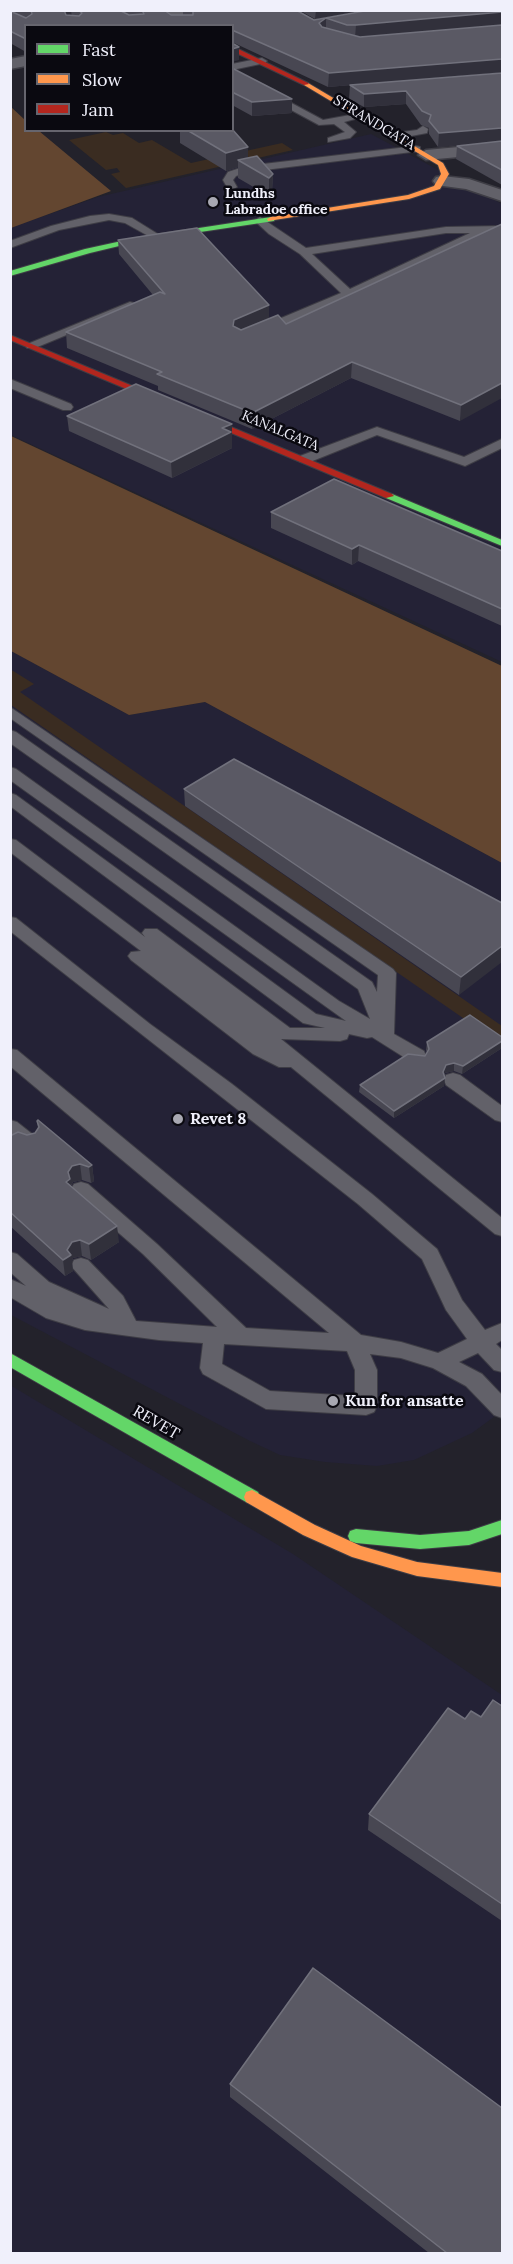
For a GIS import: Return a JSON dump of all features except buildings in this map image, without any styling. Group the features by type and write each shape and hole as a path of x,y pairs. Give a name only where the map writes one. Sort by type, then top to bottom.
{"main road":[{"name":"STRANDGATA","path":"234,49 325,94 441,164 444,169 442,181"},
{"path":"325,94 348,92"},
{"path":"10,274 88,251 156,236 409,197 437,187 442,181"},
{"name":"KANALGATA","path":"10,337 502,543"},
{"name":"REVET","path":"10,1359 285,1517 358,1552 417,1569 502,1580"},
{"name":"REVET","path":"285,1517 348,1536 420,1542 469,1538 502,1527"}],"street":[{"path":"170,20 190,10"},
{"path":"421,152 502,148"},
{"path":"442,181 469,184 502,196"}],"lane":[{"path":"234,67 262,61"},
{"path":"234,67 316,120 327,123 361,116"},
{"path":"331,140 347,136 351,132 336,121"},
{"path":"396,136 418,133 423,129"},
{"path":"232,187 228,180 231,174 246,169 421,152"},
{"path":"10,245 55,228 90,219 110,217 128,220 156,236"},
{"path":"260,220 273,232 304,252 349,294"},
{"path":"304,252 446,230 502,228"},
{"path":"251,334 349,294 486,230"},
{"path":"31,345 130,305"},
{"path":"10,383 67,407"},
{"path":"305,459 377,431 465,462 502,443"},
{"path":"10,711 387,973 385,1035"},
{"path":"10,723 377,979 385,1035"},
{"path":"10,735 366,986 385,1035"},
{"path":"10,747 355,992 385,1035"},
{"path":"10,760 344,999 385,1035"},
{"path":"10,772 333,1005 417,1056"},
{"path":"10,785 322,1012 385,1035"},
{"path":"10,798 310,1019 385,1035"},
{"path":"10,812 299,1026 385,1035"},
{"path":"10,828 286,1034 315,1076"},
{"path":"10,844 315,1076 502,1229"},
{"path":"10,860 260,1050 315,1076"},
{"path":"10,922 365,1199 430,1254 453,1304 502,1364"},
{"path":"286,1034 385,1035"},
{"path":"10,1055 356,1343 366,1370 366,1406 266,1400 211,1368 214,1336"},
{"path":"453,1080 502,1114"},
{"path":"10,1127 29,1142"},
{"path":"81,1189 150,1249 240,1337"},
{"path":"10,1260 42,1288 129,1328"},
{"path":"81,1266 116,1302 129,1328"},
{"path":"10,1287 54,1312 85,1322 214,1336 356,1343 401,1350 440,1362 474,1380 502,1409"},
{"path":"440,1362 502,1331"}],"shaded area":[{"path":"11,107 24,119 24,132 40,132 111,191 11,228"},
{"path":"106,132 113,135 123,133 139,143 152,140 191,163 282,143 293,150 126,188 111,174 120,172 117,168 106,170 69,140"},
{"path":"371,134 502,204 502,662 11,435 10,228 98,197"},
{"path":"11,436 502,666 502,863 205,702 129,715 11,651"},
{"path":"11,651 129,715 205,702 502,863 502,1411 472,1433 414,1460 377,1466 325,1462 280,1455 11,1315"},
{"path":"10,669 34,684 20,692 502,1026 502,1045 11,705"},
{"path":"10,1385 293,1554 502,1695 502,2253 11,2253"}],"traffic: fast":[{"path":"10,274 88,251 140,239 271,219"},
{"path":"389,496 502,543"},
{"path":"10,1359 252,1497"},
{"path":"356,1536 420,1542 469,1538 502,1527"}],"traffic: slow":[{"path":"271,219 409,197 437,187 445,174 441,164 306,84"},
{"path":"252,1497 309,1530 358,1552 417,1569 502,1580"}],"traffic: jam":[{"path":"234,49 306,84"},
{"path":"10,337 389,496"}],"place":[{"name":"Lundhs Labradoe office","path":"213,202"},
{"name":"Revet 8","path":"178,1119"},
{"name":"Kun for ansatte","path":"333,1401"}]}
